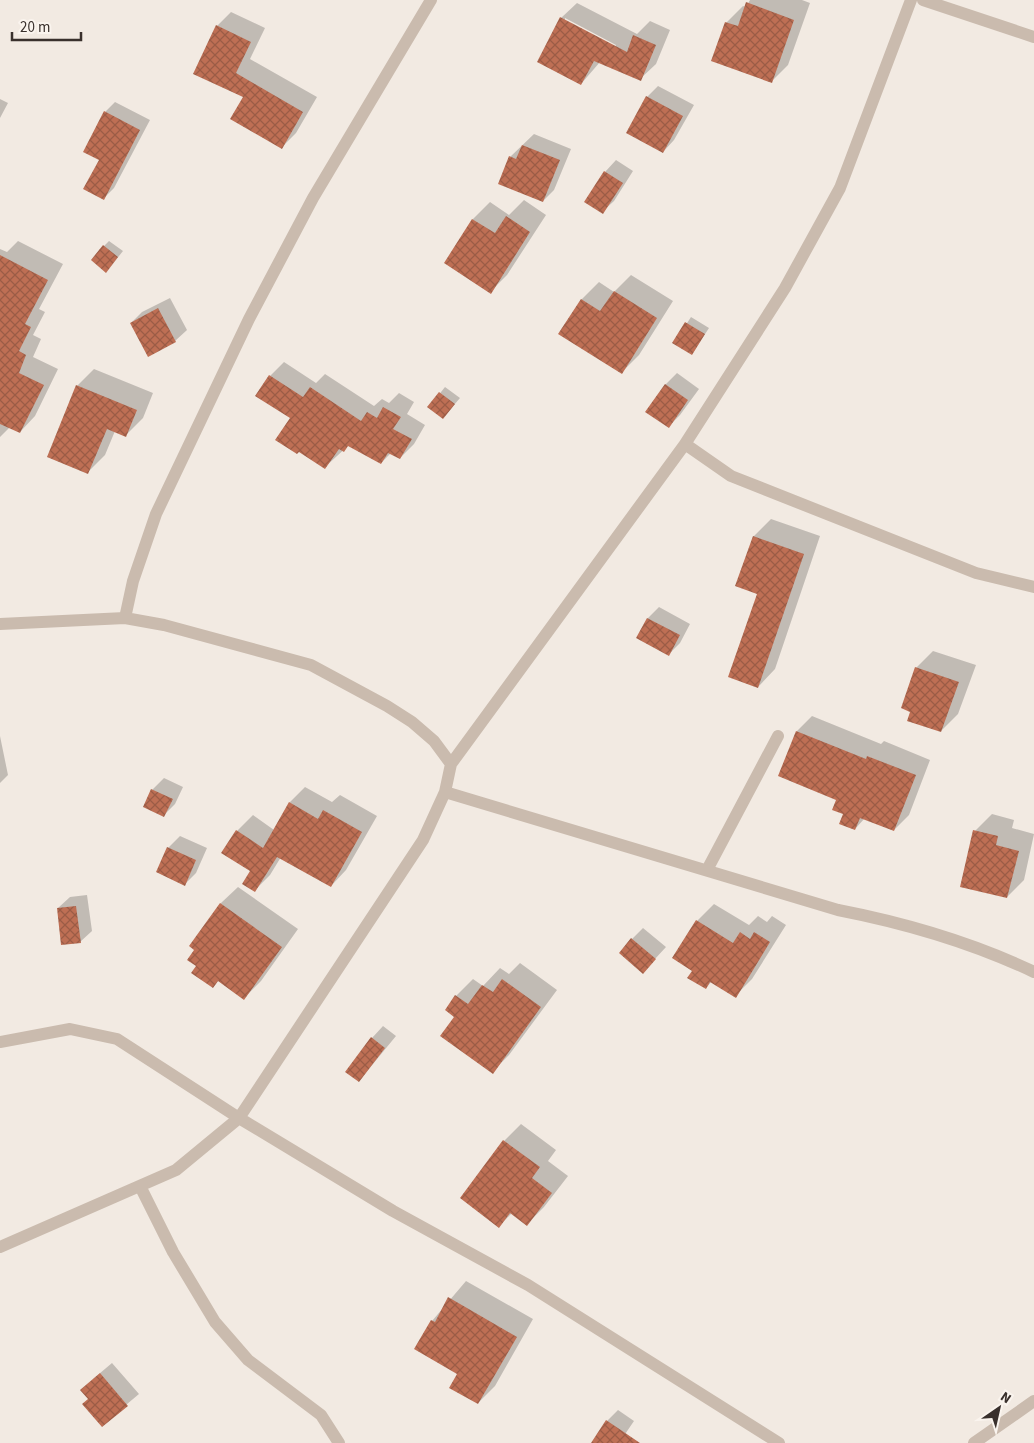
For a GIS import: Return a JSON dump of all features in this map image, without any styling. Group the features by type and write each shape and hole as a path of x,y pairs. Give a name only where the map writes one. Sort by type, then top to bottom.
{"street":[{"path":"125,618 133,581 156,514 249,319 313,198 430,0"},
{"path":"0,1247 176,1170 239,1118 423,840 445,792 451,764 685,444 786,288 840,188 911,0"},
{"path":"923,0 1034,37"},
{"path":"685,444 731,476 976,573 1034,587"},
{"path":"0,624 125,618 164,625 311,665 387,706 412,722 434,741 451,764"},
{"path":"707,870 778,736"},
{"path":"445,792 838,910 889,920 1011,961 1034,972"},
{"path":"0,1042 70,1029 117,1039 239,1118 393,1211 528,1285 779,1443"},
{"path":"140,1186 173,1252 215,1322 248,1360 321,1415 339,1443"},
{"path":"974,1443 1034,1401"}],"building":[{"path":"746,2 794,20 772,83 711,61 725,22 738,26"},
{"path":"560,17 627,52 633,35 656,45 641,81 594,61 581,85 537,62"},
{"path":"216,25 251,42 236,73 303,112 282,149 230,119 243,97 193,74"},
{"path":"646,96 683,116 663,153 626,133"},
{"path":"104,111 140,130 104,200 83,189 99,160 83,152"},
{"path":"522,145 560,160 543,202 498,184 509,156 516,159"},
{"path":"604,171 623,183 603,214 584,202"},
{"path":"506,216 530,232 491,294 444,263 472,219 495,233"},
{"path":"103,245 118,257 106,273 91,260"},
{"path":"0,255 48,280 25,324 31,327 19,351 26,355 19,373 44,385 20,433 0,424"},
{"path":"614,291 657,318 622,374 558,334 581,299 600,311"},
{"path":"158,308 176,342 148,357 130,323"},
{"path":"685,322 705,334 692,355 672,343"},
{"path":"269,375 303,397 310,387 361,421 367,412 377,418 383,407 401,417 393,429 412,439 400,459 388,453 381,464 348,446 344,452 339,449 325,469 299,452 297,454 275,440 290,418 255,396"},
{"path":"665,384 688,400 669,428 645,412"},
{"path":"76,385 137,410 126,437 107,429 88,474 47,457"},
{"path":"439,392 455,404 443,419 427,407"},
{"path":"753,536 804,554 758,688 728,677 757,594 735,586"},
{"path":"647,618 680,635 669,656 636,638"},
{"path":"915,667 959,682 941,732 907,721 910,712 901,708"},
{"path":"796,731 866,759 867,756 916,775 894,831 860,818 855,830 839,824 843,814 832,810 836,800 778,776"},
{"path":"151,789 173,799 164,817 143,807"},
{"path":"289,802 318,819 323,810 362,832 331,887 277,857 255,892 242,884 250,871 221,853 236,830 263,848"},
{"path":"973,830 998,836 996,845 1019,851 1007,898 960,887"},
{"path":"167,847 196,860 185,886 156,872"},
{"path":"220,903 282,947 244,1000 218,981 213,988 191,973 196,966 187,960 194,950 189,946"},
{"path":"76,906 81,943 61,945 57,908"},
{"path":"696,920 733,943 740,932 750,939 754,932 770,942 736,998 710,982 706,989 687,978 692,971 672,958"},
{"path":"631,938 656,959 643,974 619,953"},
{"path":"502,979 541,1007 493,1074 440,1036 454,1017 445,1010 455,995 468,1004 482,985 493,992"},
{"path":"371,1037 385,1048 359,1082 345,1072"},
{"path":"503,1140 540,1167 532,1178 552,1193 527,1226 510,1213 499,1228 460,1198"},
{"path":"448,1297 517,1337 478,1404 449,1388 457,1374 414,1349 431,1320 435,1322"},
{"path":"100,1373 128,1406 102,1427 82,1404 88,1399 80,1390"},
{"path":"606,1420 640,1443 591,1443"}]}
